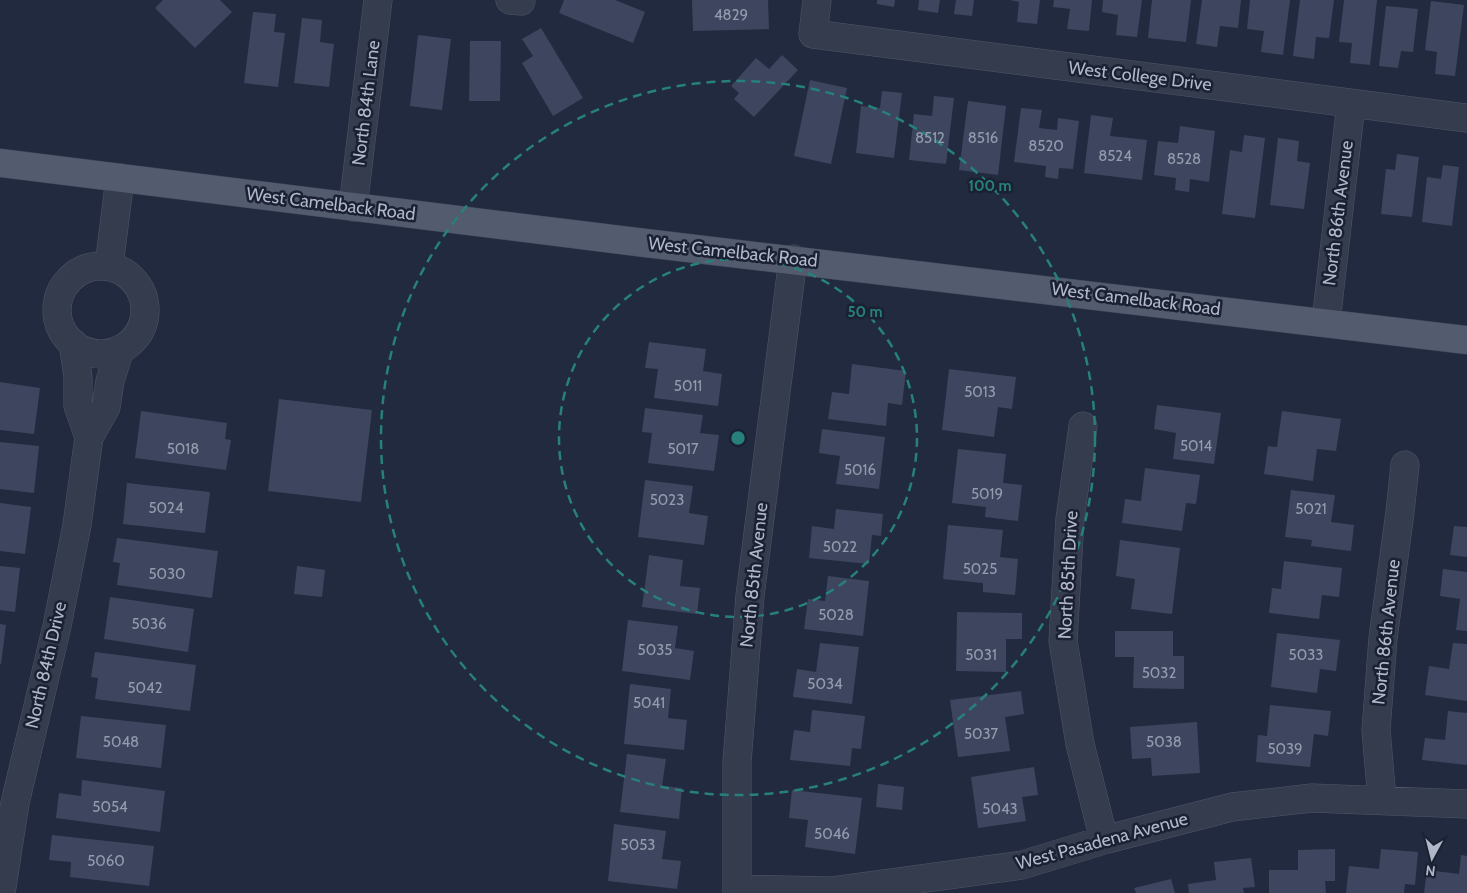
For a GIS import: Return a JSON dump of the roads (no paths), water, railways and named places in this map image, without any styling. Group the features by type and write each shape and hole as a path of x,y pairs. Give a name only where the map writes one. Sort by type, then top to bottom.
{"main road":[{"name":"West Camelback Road","path":"0,163 1467,340"}],"street":[{"name":"North 84th Lane","path":"353,207 378,0"},
{"name":"West College Drive","path":"817,0 813,34 1467,118"},
{"name":"North 86th Avenue","path":"1326,322 1351,104"},
{"path":"109,266 120,178"},
{"name":"North 85th Avenue","path":"737,891 737,762 750,596 793,259"},
{"path":"95,266 109,266 122,271 133,279 141,291 145,304 145,318 132,342 108,353 96,353 83,350 63,332 58,318 57,304 61,290 70,279 81,271 95,266"},
{"name":"North 84th Drive","path":"73,343 78,377 78,406 89,437"},
{"name":"North 84th Drive","path":"1,893 15,804 57,626 77,526 89,437 106,407 110,381 120,349"},
{"name":"North 85th Drive","path":"1083,426 1070,519 1063,641 1080,744 1104,840"},
{"name":"North 86th Avenue","path":"1382,800 1376,730 1383,638 1405,465"},
{"name":"West Pasadena Avenue","path":"737,891 831,891 1022,865 1104,840 1232,807 1312,798 1467,804"}]}
